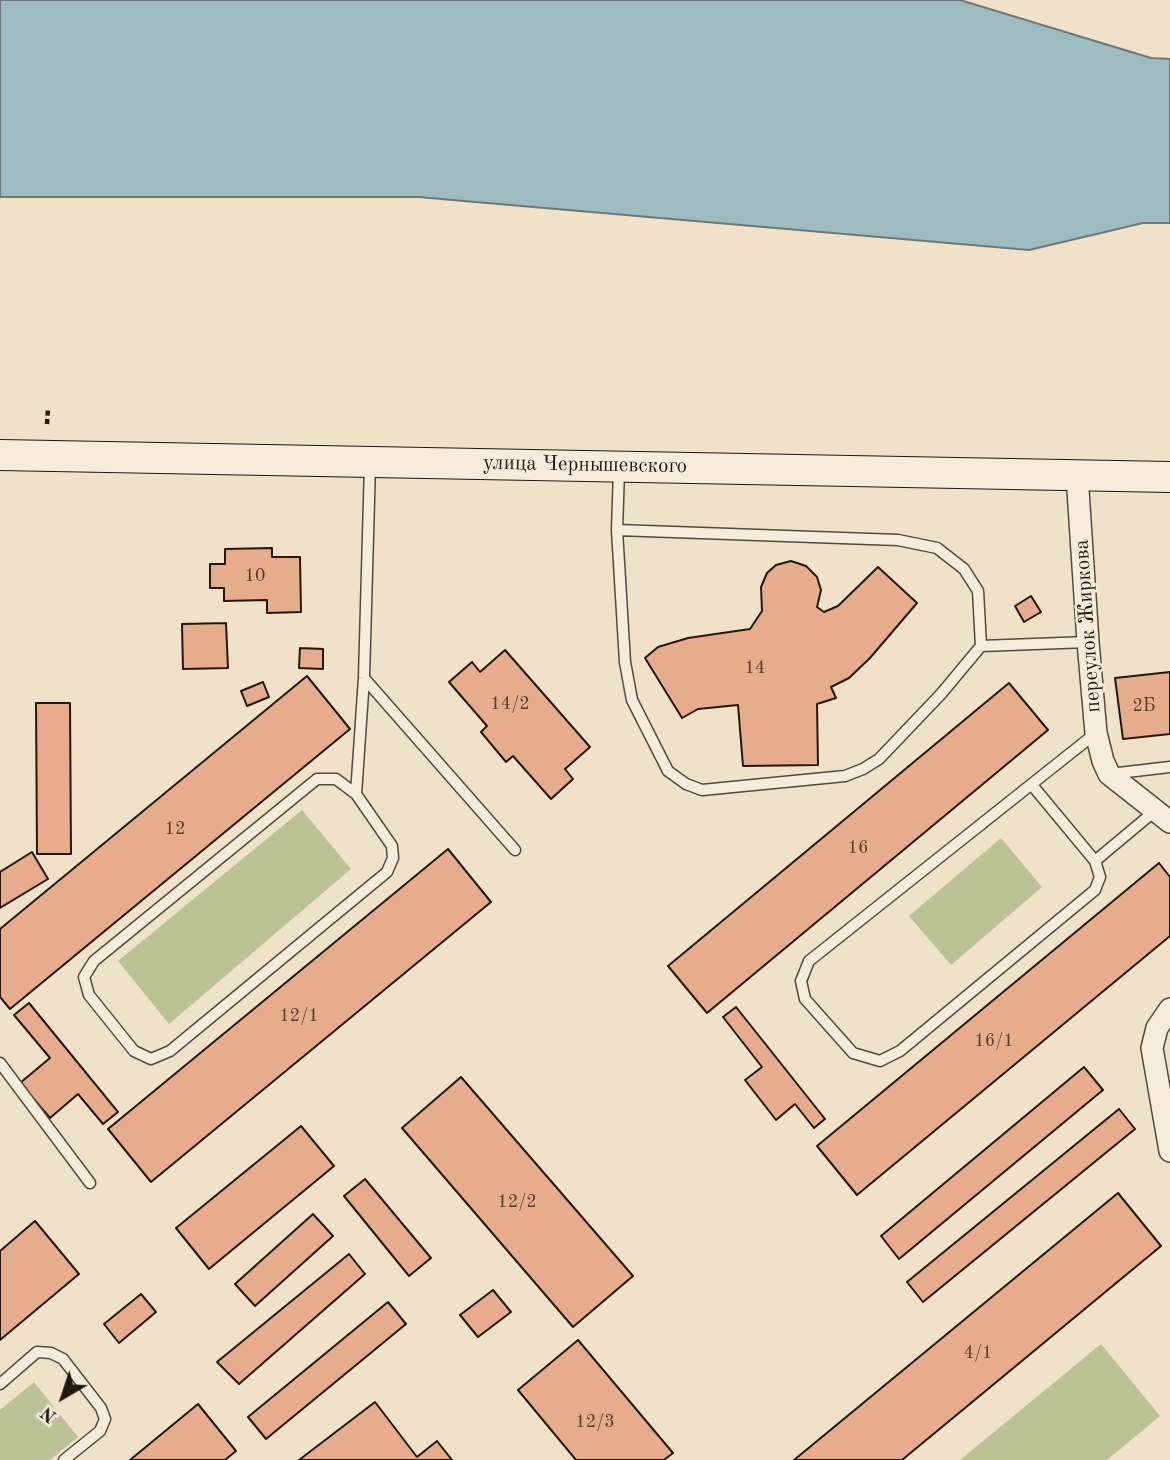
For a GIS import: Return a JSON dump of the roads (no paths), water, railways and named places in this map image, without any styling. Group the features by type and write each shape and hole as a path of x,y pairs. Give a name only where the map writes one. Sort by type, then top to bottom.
{"main road":[{"name":"улица Чернышевского","path":"0,455 1170,477"}],"street":[{"name":"переулок Жиркова","path":"1077,475 1097,733 1109,774"},
{"path":"1109,774 1163,816"},
{"path":"1170,1009 1157,1028 1152,1048 1170,1150"}],"lane":[{"path":"356,794 336,779 317,779 93,961 84,977 89,995 134,1051 151,1059 170,1051 387,872 393,858 393,846 356,794 363,678 370,461"},
{"path":"617,530 898,540 936,548 964,569 978,591 981,646 941,694 879,759 863,769 845,776 702,790 685,784 668,771 632,700 625,662 617,530 619,466"},
{"path":"981,646 1088,642"},
{"path":"363,678 514,850"},
{"path":"1032,785 1095,861 1100,877 1095,890 900,1051 880,1061 853,1053 805,999 801,981 809,961 1097,733"},
{"path":"1109,774 1170,767"},
{"path":"1095,861 1163,816"},
{"path":"0,1063 90,1183"},
{"path":"0,1384 37,1352 51,1353 63,1359 101,1408 105,1419 100,1430 64,1460"}],"water":[{"path":"0,0 960,0 1151,58 1170,59 1170,223 1143,223 1029,250 418,197 0,197"}]}
